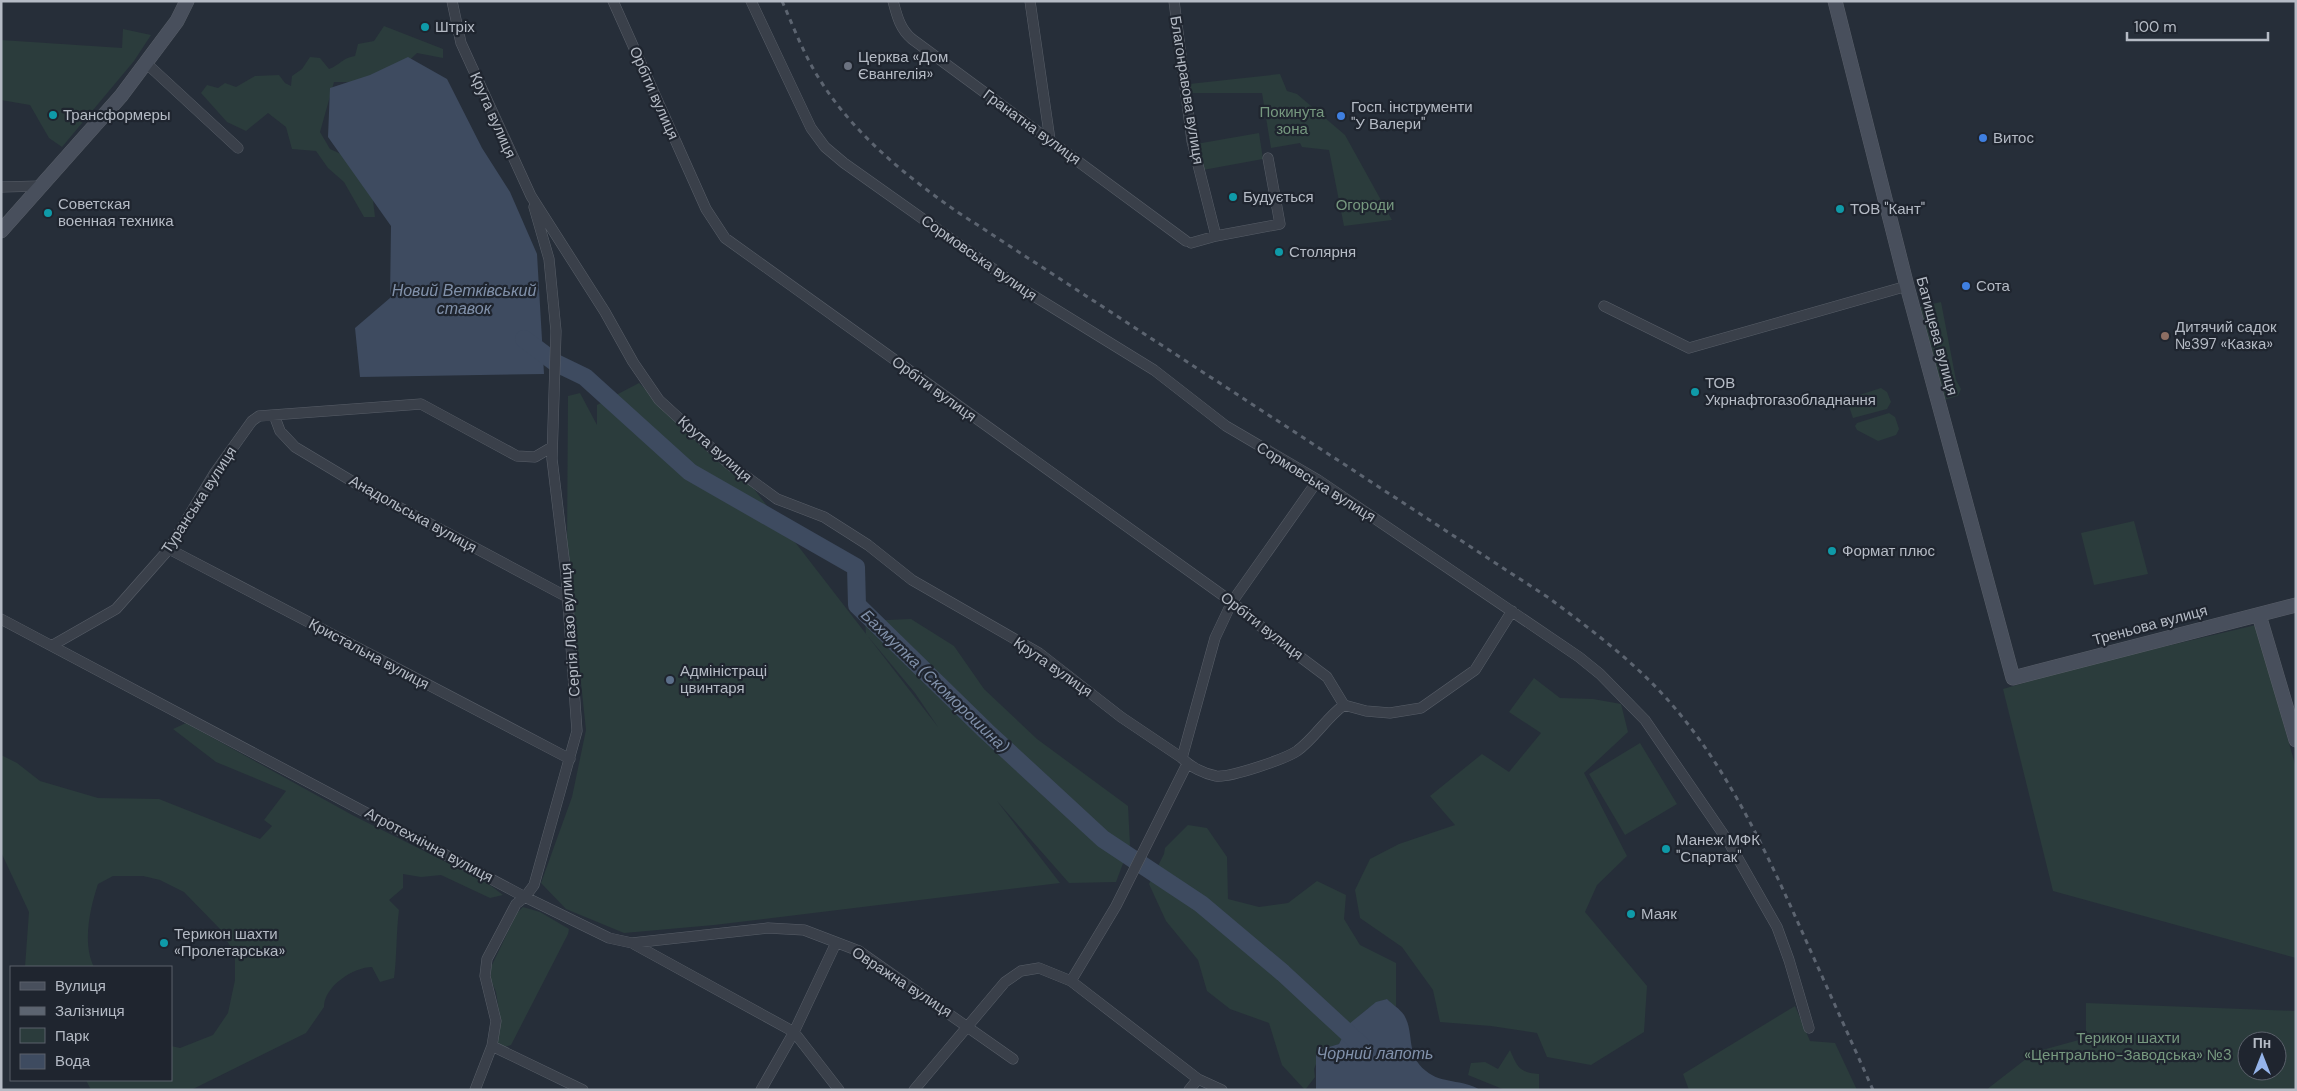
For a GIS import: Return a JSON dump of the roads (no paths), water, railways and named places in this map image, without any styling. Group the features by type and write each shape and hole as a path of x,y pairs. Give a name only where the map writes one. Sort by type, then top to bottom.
{"street":[{"path":"1,230 121,96 177,21 187,1"},
{"name":"Крута вулиця","path":"452,1 461,43 531,196 605,312 633,362 659,400 729,464 777,499 824,518 868,545 912,580 1039,653 1121,717 1201,771 1217,776 1244,770 1289,755 1305,744 1344,704"},
{"name":"Орбіти вулиця","path":"613,1 706,209 725,238 1232,602 1271,635 1327,677 1344,704"},
{"name":"Сормовська вулиця","path":"751,1 811,128 826,147 844,163 1016,285 1154,370 1226,426 1318,480 1579,657 1600,674 1644,720 1728,841 1777,927 1809,1028"},
{"name":"Гранатна вулиця","path":"893,1 898,20 906,35 1189,242 1216,236"},
{"path":"1030,1 1050,140"},
{"name":"Благонравова вулиця","path":"1174,1 1192,141 1216,236"},
{"name":"Батищева вулиця","path":"1835,1 1907,286 2013,678"},
{"path":"146,63 238,148"},
{"path":"1216,236 1280,224 1268,158"},
{"path":"1,187 41,186"},
{"name":"Сергія Лазо вулиця","path":"475,1090 492,1046 496,1021 485,976 487,960 516,904 526,897 534,885 577,731 567,597 552,447 556,363 555,322 549,258 531,196"},
{"path":"1604,306 1689,348 1907,286"},
{"name":"Туранська вулиця","path":"53,645 116,609 169,549 214,474 252,422 260,416 421,404 517,456 535,457 552,447"},
{"name":"Анадольська вулиця","path":"274,415 280,431 295,447 364,489 567,597"},
{"path":"1075,985 1116,906 1184,761 1215,638 1232,602 1318,480"},
{"name":"Кристальна вулиця","path":"169,549 570,759"},
{"name":"Треньова вулиця","path":"2013,678 2296,605"},
{"path":"1344,704 1366,711 1390,713 1421,708 1475,670 1512,612"},
{"path":"2259,615 2296,740"},
{"name":"Агротехнічна вулиця","path":"1,619 526,897 609,938 632,944 794,1032 840,1090"},
{"name":"Овражна вулиця","path":"632,944 768,928 804,930 859,950 1013,1059"},
{"path":"761,1090 794,1032 836,942"},
{"path":"914,1090 1012,976 1021,971 1039,968 1075,985 1198,1079 1222,1090"},
{"path":"492,1046 582,1090"},
{"path":"1189,1090 1198,1079"}],"water":[{"name":"Новий Ветківський ставок","path":"408,57 447,79 482,148 510,192 537,254 544,374 360,377 355,328 390,298 391,226 328,137 330,88 370,75"},
{"name":"Чорний лапоть","path":"1387,999 1404,1015 1415,1058 1419,1065 1438,1078 1466,1084 1480,1090 1316,1090 1316,1055 1322,1049 1339,1044 1349,1024 1376,1002"}],"waterway":[{"name":"Бахмутка (Скоморошина)","path":"524,339 556,363 585,377 690,472 856,567 857,605 986,731 1103,839 1201,904 1283,973 1363,1047"}],"railway":[{"path":"782,1 798,39 822,84 855,126 893,163 914,180 956,211 1549,598 1640,671 1688,724 1726,779 1758,837 1873,1090"}],"place":[{"name":"Штріх","path":"425,27"},
{"name":"Церква «Дом Євангелія»","path":"848,66"},
{"name":"Трансформеры","path":"53,115"},
{"name":"Госп. інструменти \"У Валери\"","path":"1341,116"},
{"name":"Витос","path":"1983,138"},
{"name":"Будується","path":"1233,197"},
{"name":"ТОВ \"Кант\"","path":"1840,209"},
{"name":"Советская военная техника","path":"48,213"},
{"name":"Столярня","path":"1279,252"},
{"name":"Сота","path":"1966,286"},
{"name":"Дитячий садок №397 «Казка»","path":"2165,336"},
{"name":"ТОВ Укрнафтогазобладнання","path":"1695,392"},
{"name":"Формат плюс","path":"1832,551"},
{"name":"Адміністраці цвинтаря","path":"670,680"},
{"name":"Манеж МФК \"Спартак\"","path":"1666,849"},
{"name":"Маяк","path":"1631,914"},
{"name":"Терикон шахти «Пролетарська»","path":"164,943"}],"park label":[{"name":"Покинута зона","path":"1292,120"},
{"name":"Огороди","path":"1365,205"},
{"name":"Терикон шахти «Центрально-Заводська» №3","path":"2128,1046"}]}
